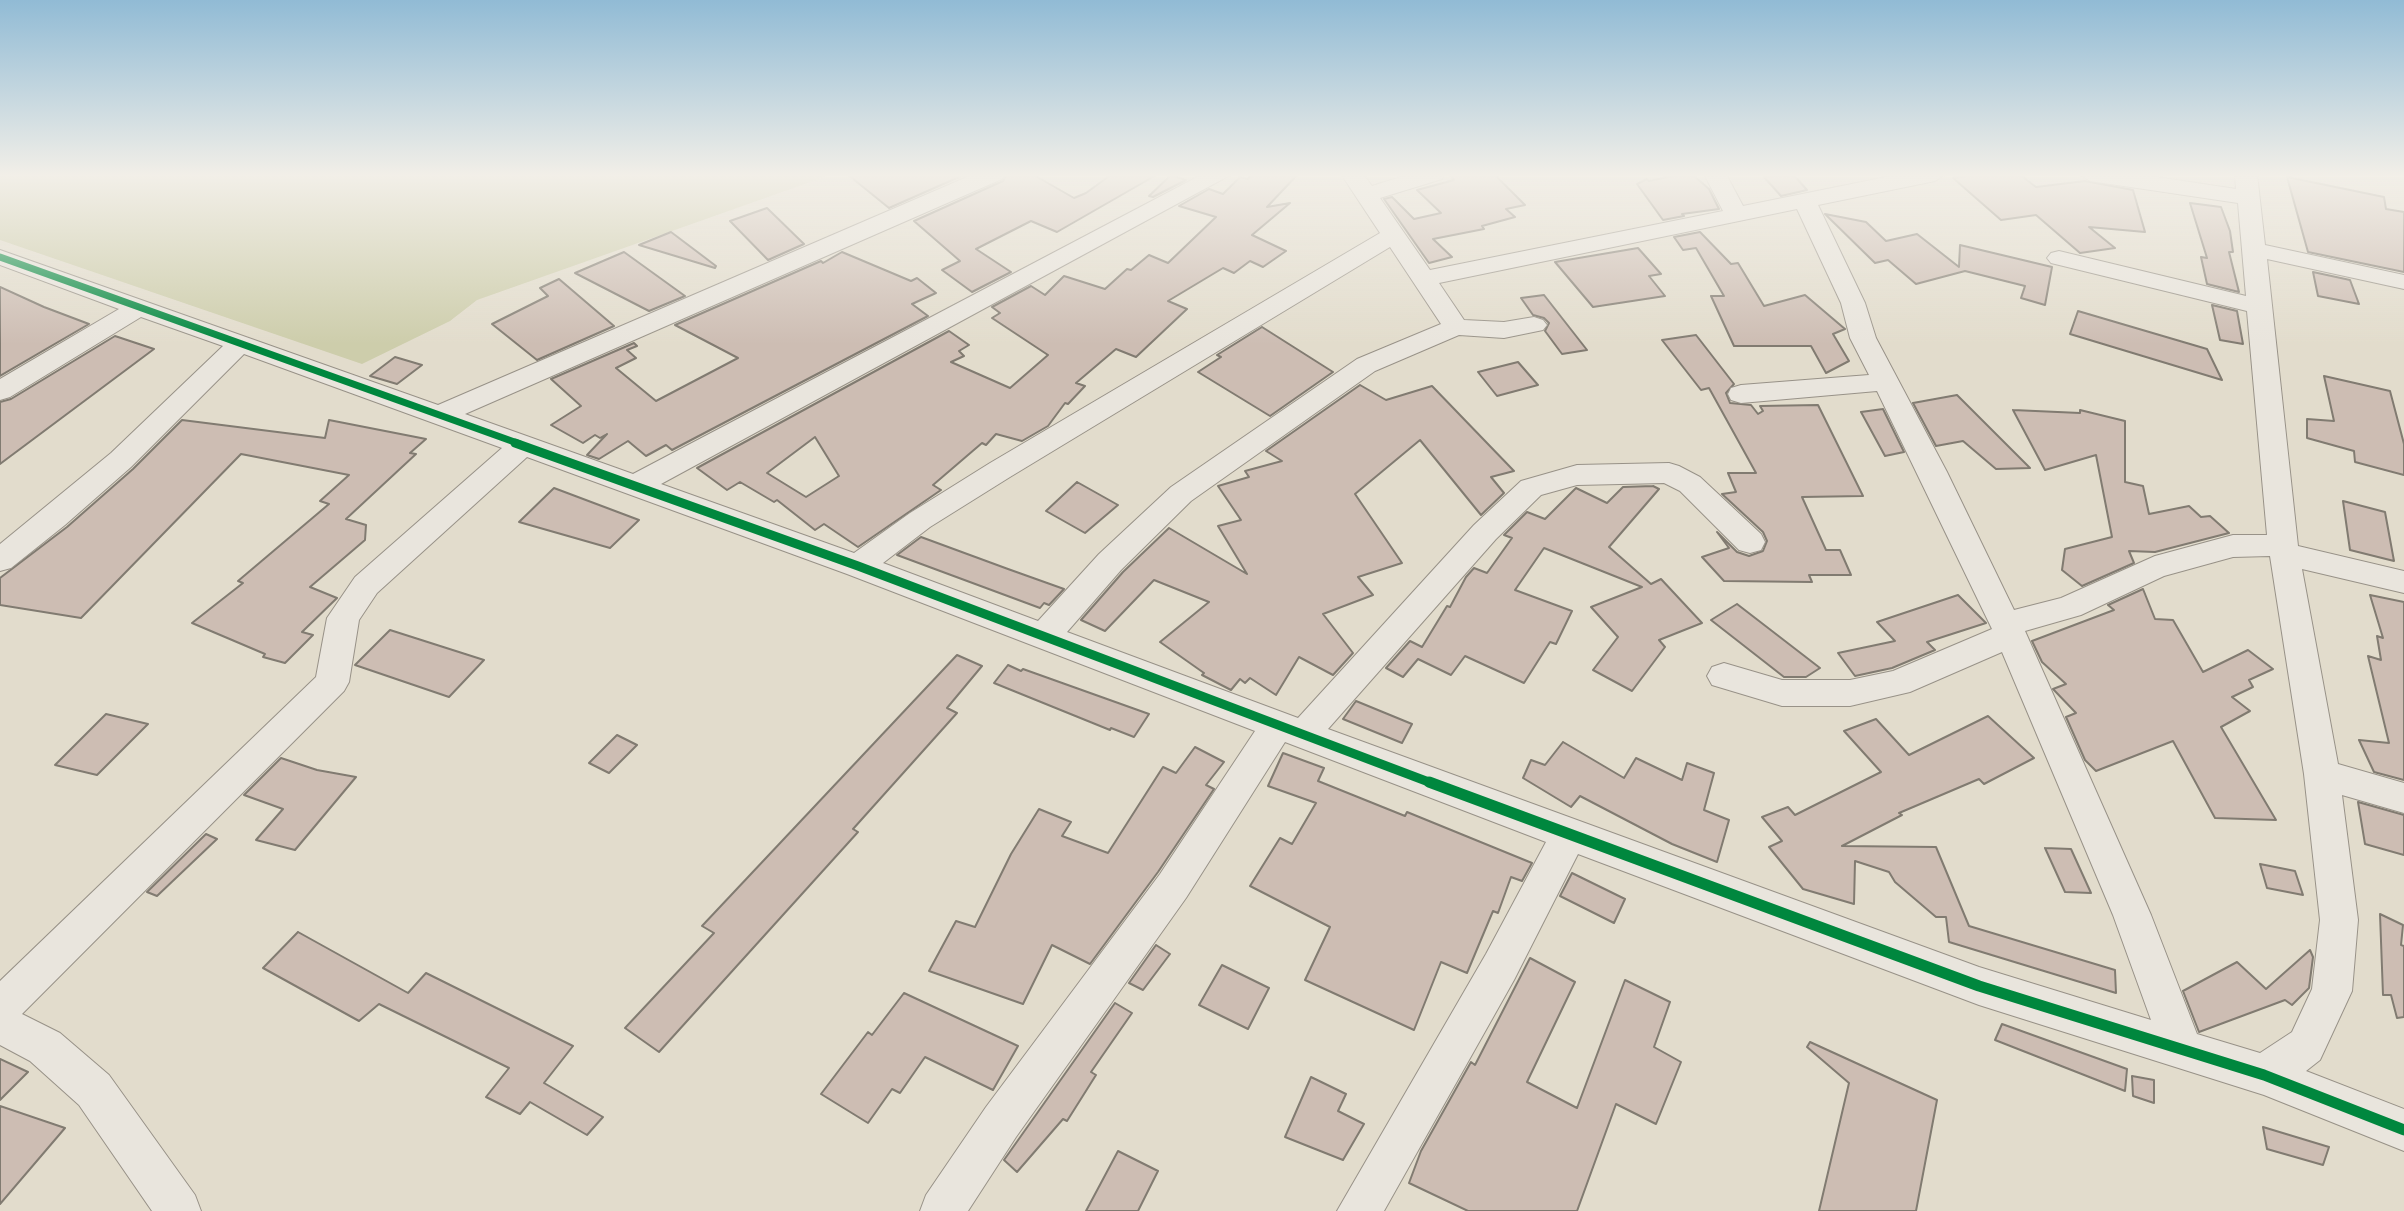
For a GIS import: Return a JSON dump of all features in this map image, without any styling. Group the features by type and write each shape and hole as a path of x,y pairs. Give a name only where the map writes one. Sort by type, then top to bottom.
{"street":[{"path":"439,415 864,231"},
{"path":"636,485 1116,231"},
{"path":"1391,231 1457,327"},
{"path":"1424,279 1476,265 1660,231"},
{"path":"1819,231 1853,303 1863,338 2011,632 2132,915 2182,1049"},
{"path":"2251,231 2285,550 2322,774 2339,920 2332,991 2306,1046 2264,1075"},
{"path":"859,566 920,520 1000,470 1394,235"},
{"path":"2252,249 2404,282"},
{"path":"0,257 859,566 1569,835 1979,986 2264,1075 2404,1130"},
{"path":"2059,258 2257,306"},
{"path":"0,391 138,308"},
{"path":"1044,635 1110,562 1181,494 1366,365 1457,327 1504,330 1534,325"},
{"path":"0,560 121,460 239,345"},
{"path":"1741,394 1885,383"},
{"path":"0,1008 332,682 343,618 366,585 524,444"},
{"path":"942,1211 1001,1122 1173,886 1292,729 1328,704 1485,532 1531,488 1577,475 1669,473 1690,484 1750,542"},
{"path":"1724,676 1782,693 1850,693 1898,683 2155,566 2233,546 2285,550 2404,582"},
{"path":"2322,774 2404,798"},
{"path":"1360,1211 1500,967 1569,835"},
{"path":"0,1024 46,1047 94,1090 179,1211"}],"green space":[{"path":"0,231 673,231 477,300 450,321 362,364 0,240"}],"building":[{"path":"739,231 790,231 804,244 768,260"},
{"path":"925,231 1012,231 976,249 1011,272 972,292 942,270 960,261"},
{"path":"1202,231 1257,231 1252,235 1286,251 1263,267 1250,261 1234,273 1223,268 1168,301 1187,309 1136,357 1116,349 1076,383 1085,386 1068,404 1065,403 1048,426 1022,441 996,434 986,445 982,443 933,485 941,490 858,547 824,524 815,530 777,500 774,502 740,482 727,490 697,468 949,331 969,345 959,351 964,356 951,362 1010,388 1048,355 992,318 1000,313 992,307 1031,286 1045,295 1064,276 1105,289 1127,269 1131,270 1149,255 1168,263","holes":["815,437 839,476 806,497 767,473"]},
{"path":"1406,231 1476,231 1433,239 1452,257 1429,263"},
{"path":"1842,231 1875,231 1886,241 1917,234 1959,267 1960,245 2052,267 2045,305 2021,298 2025,286 1965,271 1916,284 1888,260 1875,263"},
{"path":"2054,231 2093,231 2115,248 2080,253"},
{"path":"2199,231 2230,231 2233,252 2229,252 2239,292 2207,284 2201,257 2207,258"},
{"path":"2302,231 2404,231 2404,272 2308,252"},
{"path":"671,232 716,266 715,268 639,245"},
{"path":"1700,232 1731,264 1738,263 1764,306 1805,295 1845,329 1833,334 1849,361 1826,373 1811,346 1734,346 1711,296 1724,296 1696,248 1683,250 1674,237"},
{"path":"1638,248 1661,274 1649,276 1665,296 1593,307 1555,262"},
{"path":"624,252 685,296 649,311 575,273"},
{"path":"842,252 911,281 917,278 936,293 912,304 928,316 672,450 666,445 646,456 628,441 599,459 587,455 607,434 600,438 595,435 583,443 551,425 581,406 551,379 634,343 637,346 627,350 636,358 616,368 656,401 738,358 675,325 821,261 823,263"},
{"path":"2313,272 2350,280 2359,304 2318,296"},
{"path":"559,279 614,326 537,360 492,324 548,296 540,288"},
{"path":"0,287 44,307 89,324 0,376"},
{"path":"1544,295 1587,350 1562,354 1545,331 1549,323 1544,318 1533,315 1521,298"},
{"path":"2212,305 2237,311 2243,344 2220,340"},
{"path":"2078,311 2207,349 2222,380 2070,334"},
{"path":"1262,327 1333,372 1270,416 1198,372 1221,357 1217,355"},
{"path":"1696,335 1734,384 1726,393 1730,403 1751,405 1758,414 1763,411 1760,406 1818,405 1863,496 1802,497 1826,550 1840,550 1851,575 1809,575 1812,582 1724,581 1702,557 1729,548 1717,532 1737,552 1749,556 1763,551 1767,541 1763,532 1722,494 1736,492 1728,473 1756,473 1709,388 1701,390 1662,340"},
{"path":"115,336 154,349 0,464 0,402 11,399"},
{"path":"395,357 422,365 397,384 370,376"},
{"path":"1518,362 1538,385 1497,396 1478,372"},
{"path":"2324,376 2390,391 2404,444 2404,475 2355,462 2354,451 2307,438 2307,419 2334,421"},
{"path":"1360,385 1386,400 1432,386 1514,471 1491,477 1504,493 1481,515 1420,440 1355,494 1402,563 1358,577 1373,595 1323,614 1353,653 1333,675 1299,657 1276,695 1250,678 1245,683 1240,679 1231,690 1202,675 1204,673 1160,642 1209,602 1154,580 1105,631 1081,620 1123,572 1169,528 1247,574 1218,526 1241,520 1218,486 1249,477 1245,471 1282,461 1266,451"},
{"path":"1957,395 2030,468 1996,469 1963,441 1936,446 1913,403"},
{"path":"1883,409 1904,452 1885,456 1861,412"},
{"path":"2013,410 2080,413 2080,410 2125,421 2125,482 2143,486 2149,514 2189,506 2201,517 2210,516 2229,533 2155,552 2129,551 2134,563 2082,586 2062,570 2065,549 2112,537 2096,455 2045,470"},
{"path":"182,420 325,438 329,420 426,439 410,453 416,454 346,519 366,525 365,540 310,587 337,598 302,632 313,635 285,663 263,657 265,654 192,623 243,583 238,581 329,504 320,501 349,475 241,454 81,618 0,605 0,578 67,527 133,469"},
{"path":"1077,482 1118,505 1085,533 1046,511"},
{"path":"1653,486 1659,489 1609,547 1651,584 1661,579 1702,623 1659,640 1665,647 1632,691 1593,670 1618,637 1591,607 1642,587 1544,548 1515,590 1572,611 1556,644 1550,642 1524,683 1465,656 1451,675 1418,659 1403,677 1386,668 1410,641 1422,647 1447,606 1450,607 1466,577 1474,568 1487,573 1512,538 1504,535 1527,512 1545,519 1576,488 1607,503 1623,487"},
{"path":"554,488 639,520 610,548 519,522"},
{"path":"2343,501 2385,512 2394,561 2350,550"},
{"path":"921,537 1064,589 1049,605 1044,603 1040,608 897,555"},
{"path":"2143,589 2155,619 2173,620 2203,672 2248,650 2273,669 2249,680 2253,687 2232,697 2250,711 2221,727 2276,820 2215,818 2173,741 2096,771 2085,760 2066,717 2076,713 2053,689 2066,684 2042,662 2032,641 2114,610 2108,605"},
{"path":"1958,595 1986,623 1927,642 1935,650 1892,668 1855,676 1838,653 1895,641 1877,622"},
{"path":"2370,595 2404,602 2404,780 2374,772 2359,740 2389,743 2368,656 2381,660 2377,636 2383,638"},
{"path":"1737,604 1820,668 1806,677 1784,677 1711,620"},
{"path":"390,630 484,660 449,697 355,665"},
{"path":"957,655 982,666 947,708 957,713 853,829 858,832 659,1052 625,1028 714,933 702,926"},
{"path":"1008,665 1149,714 1134,737 1111,728 1110,730 994,683"},
{"path":"1356,701 1412,724 1402,743 1343,719"},
{"path":"106,714 148,724 97,775 55,765"},
{"path":"1988,716 2034,758 1984,784 1979,779 1899,813 1902,815 1842,846 1936,847 1969,926 2115,970 2116,993 1949,942 1946,917 1936,917 1895,882 1889,872 1855,861 1854,904 1803,889 1769,847 1782,841 1762,817 1788,807 1795,815 1881,772 1844,731 1876,719 1909,755"},
{"path":"617,735 637,745 609,773 589,763"},
{"path":"1563,742 1624,778 1636,758 1682,780 1687,763 1714,773 1704,810 1729,820 1717,862 1672,844 1580,796 1571,807 1523,778 1531,760 1545,765"},
{"path":"1195,747 1224,762 1206,785 1214,789 1158,872 1090,964 1052,945 1023,1004 929,971 956,921 975,927 1011,854 1039,809 1071,822 1062,836 1108,853 1163,767 1176,773"},
{"path":"1283,753 1324,768 1318,781 1405,816 1407,812 1532,863 1522,881 1511,877 1498,913 1493,911 1467,973 1441,962 1414,1030 1305,980 1330,927 1250,886 1280,838 1292,844 1316,803 1268,786"},
{"path":"281,758 317,770 356,777 295,850 256,840 283,809 244,795"},
{"path":"2358,802 2404,815 2404,855 2365,844"},
{"path":"206,834 217,839 157,896 147,892"},
{"path":"2045,848 2071,849 2091,893 2065,892"},
{"path":"2260,864 2295,871 2303,895 2267,888"},
{"path":"1572,873 1625,899 1614,923 1560,896"},
{"path":"2380,914 2403,925 2401,945 2404,946 2404,1017 2397,1018 2391,995 2383,995"},
{"path":"298,932 408,993 426,973 573,1046 544,1083 603,1117 587,1135 530,1102 520,1114 486,1097 509,1068 379,1004 359,1021 263,968"},
{"path":"1156,945 1170,954 1143,990 1129,983"},
{"path":"2310,950 2313,957 2309,988 2292,1005 2285,1000 2199,1032 2183,991 2237,962 2266,989"},
{"path":"1530,958 1575,982 1527,1082 1577,1108 1625,980 1670,1002 1654,1047 1681,1062 1656,1124 1616,1104 1577,1211 1468,1211 1409,1183 1421,1151 1471,1062 1475,1065"},
{"path":"1222,965 1269,988 1248,1029 1199,1005"},
{"path":"904,993 1018,1046 993,1090 925,1057 900,1093 892,1089 868,1123 821,1094 868,1032 872,1035"},
{"path":"1115,1003 1132,1013 1091,1072 1096,1075 1067,1121 1063,1119 1017,1172 1004,1160"},
{"path":"2002,1024 2127,1069 2125,1091 1995,1040"},
{"path":"1810,1042 1937,1100 1916,1211 1819,1211 1849,1083 1807,1047"},
{"path":"0,1059 28,1072 0,1100"},
{"path":"2132,1076 2154,1080 2154,1103 2133,1096"},
{"path":"1311,1077 1346,1094 1338,1111 1364,1124 1343,1160 1285,1137"},
{"path":"0,1106 65,1128 0,1204"},
{"path":"2263,1127 2329,1147 2323,1165 2267,1149"},
{"path":"1118,1151 1158,1171 1138,1211 1086,1211"}],"cycle path":[{"path":"0,257 858,566 1569,835 1979,986 2264,1075 2404,1130"}]}
